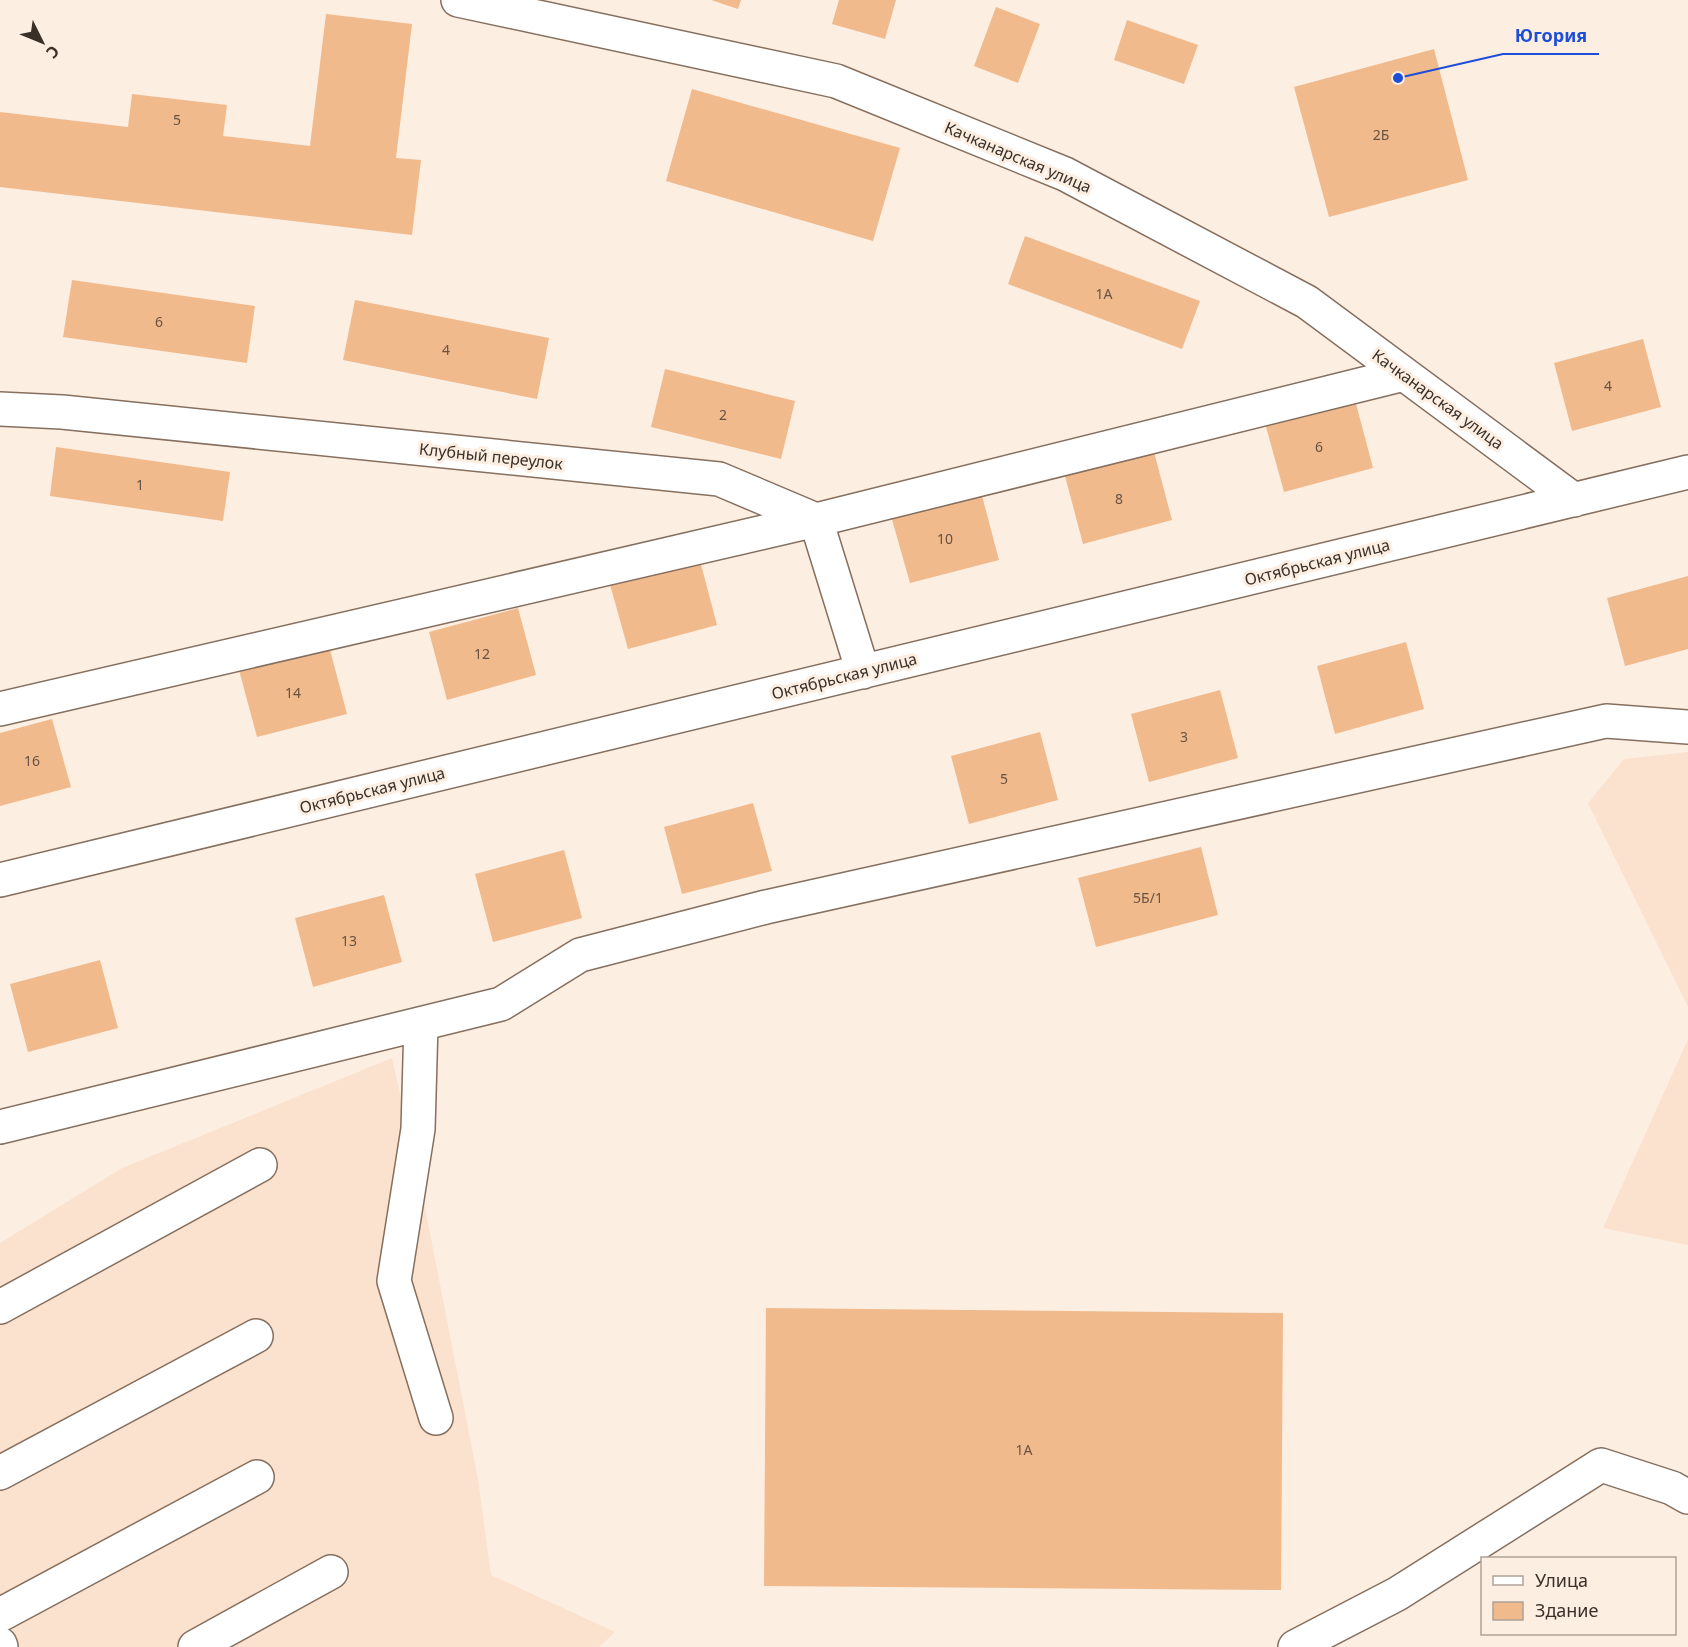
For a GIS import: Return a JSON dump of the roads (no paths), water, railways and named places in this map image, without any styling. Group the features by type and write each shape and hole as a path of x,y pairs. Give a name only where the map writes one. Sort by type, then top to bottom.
{"street":[{"name":"Качканарская улица","path":"458,0 836,81 1065,174 1307,302 1574,500"},
{"path":"0,709 816,520 1404,374"},
{"name":"Клубный переулок","path":"0,409 62,412 719,479 816,520"},
{"name":"Октябрьская улица","path":"0,880 1688,472"},
{"path":"816,520 863,672"},
{"path":"0,1127 501,1004 580,955 766,907 1606,722 1688,727"},
{"path":"421,1024 418,1129 394,1281 436,1418"},
{"path":"0,1307 260,1165"},
{"path":"0,1473 256,1336"},
{"path":"1295,1647 1397,1594 1601,1465 1672,1488 1688,1497"},
{"path":"0,1615 257,1477"},
{"path":"195,1647 331,1572"}],"place":[{"name":"Югория","path":"1398,78"}]}
